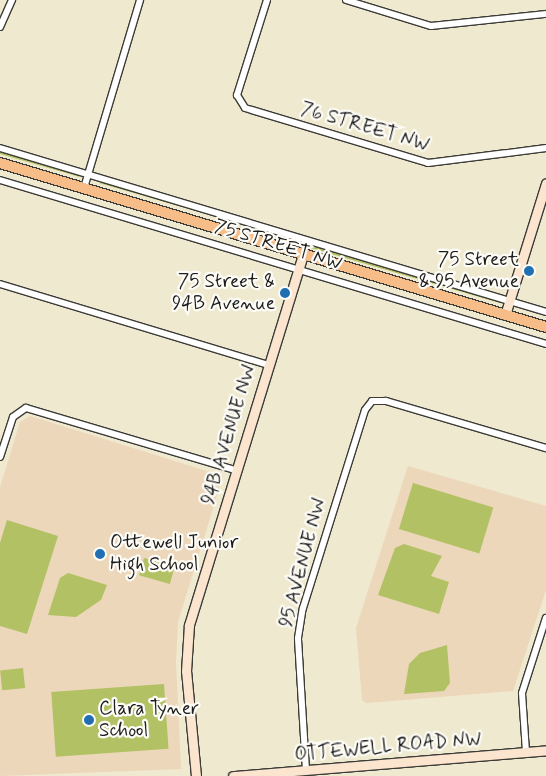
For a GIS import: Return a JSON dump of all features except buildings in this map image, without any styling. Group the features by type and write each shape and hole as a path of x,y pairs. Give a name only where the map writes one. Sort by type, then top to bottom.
{"main road":[{"name":"75 STREET NW","path":"0,163 546,327"}],"street":[{"path":"0,27 12,0"},
{"path":"84,188 140,0"},
{"name":"76 STREET NW","path":"267,0 238,103 428,163 546,148"},
{"path":"346,0 431,26 546,14"},
{"name":"75 STREET NW","path":"0,148 546,312"},
{"name":"75 STREET NW","path":"0,180 546,344"},
{"path":"505,315 546,182"},
{"name":"94B AVENUE NW","path":"196,776 187,638 235,470 303,255"},
{"path":"0,284 268,366"},
{"name":"95 AVENUE NW","path":"306,770 298,638 303,608 365,410 372,401 386,401 546,448"},
{"path":"0,457 18,412 30,408 235,470"},
{"path":"526,752 522,693 546,618"},
{"name":"OTTEWELL ROAD NW","path":"233,776 546,750"}],"shaded area":[{"name":"Ottewell Junior High School","path":"30,416 223,476 178,622 176,662 181,769 0,776 0,487 20,422"},
{"path":"408,466 546,506 546,590 513,691 366,703 362,700 356,628"}],"green space":[{"path":"0,151 79,175 80,177 0,154"},
{"path":"102,182 293,239 99,183"},
{"path":"297,241 500,301 500,303 297,244"},
{"path":"413,483 493,508 479,553 399,529"},
{"path":"7,520 58,536 27,634 0,626 0,543"},
{"path":"404,544 442,556 431,576 449,582 439,614 378,595 395,548"},
{"path":"144,558 175,567 170,584 139,575"},
{"path":"68,573 107,585 101,600 76,617 48,615 60,578"},
{"path":"447,645 450,683 444,691 404,694 409,664 420,653"},
{"path":"23,668 25,688 2,690 0,670"},
{"path":"164,684 169,749 56,757 51,692"}],"place":[{"name":"75 Street & 95 Avenue","path":"529,271"},
{"name":"75 Street & 94B Avenue","path":"285,293"},
{"name":"Ottewell Junior High School","path":"100,554"},
{"name":"Clara Tyner School","path":"89,720"}]}
